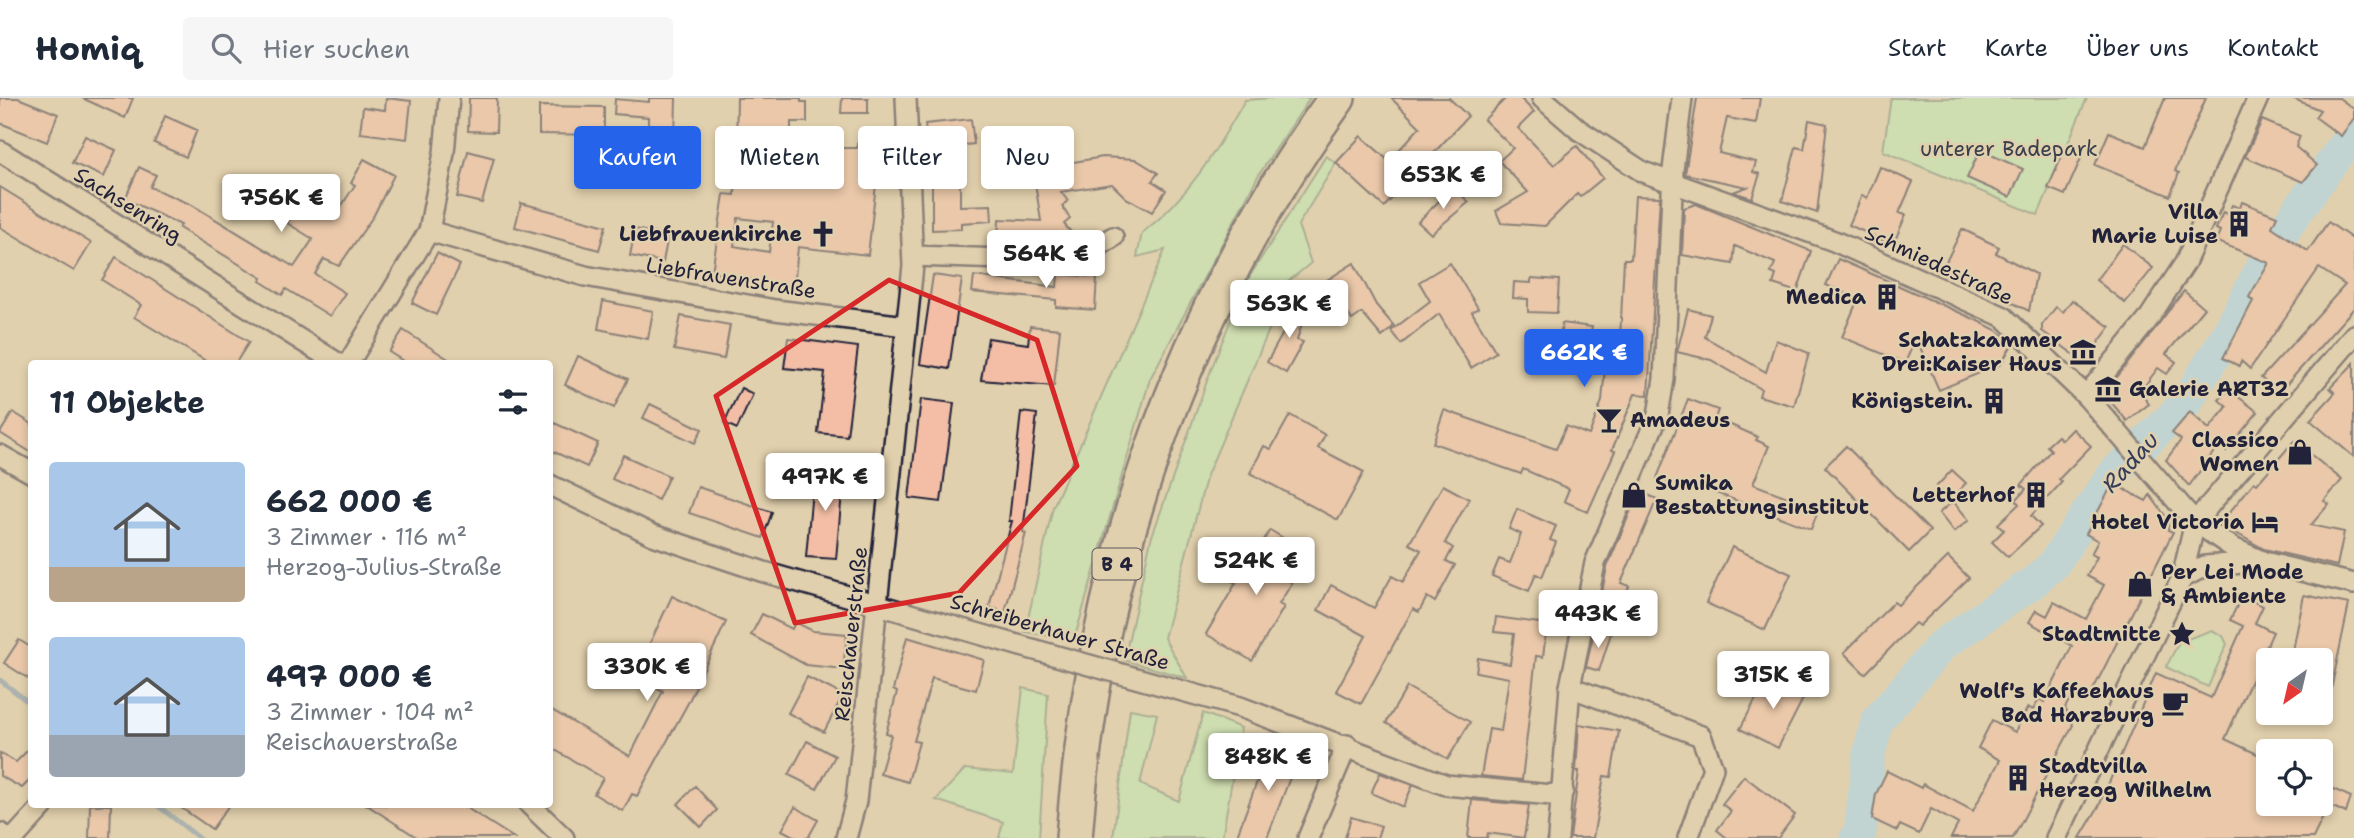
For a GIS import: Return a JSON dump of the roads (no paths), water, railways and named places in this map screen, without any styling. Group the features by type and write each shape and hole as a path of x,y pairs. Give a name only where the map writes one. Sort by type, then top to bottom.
{"highway":[{"name":"B 4","path":"1074,838 1085,728 1101,633 1123,542 1150,456 1180,376 1227,276 1273,193 1337,98"}],"street":[{"path":"350,360 429,231 444,153 449,98"},
{"name":"Reischauerstraße","path":"846,838 856,801 913,256 906,98"},
{"name":"Schmiedestraße","path":"1542,98 1607,151 1643,172 1845,246 2004,317 2086,396 2195,522 2235,549 2264,562"},
{"path":"1558,838 1570,687 1595,563 1658,415 1665,373 1673,184 1682,98"},
{"path":"2086,396 2147,321 2185,263 2258,98"},
{"name":"Sachsenring","path":"0,151 333,360"},
{"name":"Liebfrauenstraße","path":"429,231 585,275 775,310 906,326"},
{"path":"913,256 1034,260 1081,257 1114,236"},
{"path":"2056,838 2182,578 2195,522 2354,335"},
{"path":"0,455 28,471"},
{"name":"Schreiberhauer Straße","path":"553,486 653,535 764,572 1240,707 1347,745 1446,785 1551,795 1563,791"},
{"path":"2182,578 2205,566 2264,562 2354,584"},
{"path":"1570,687 1701,736 1713,768 1689,838"},
{"path":"1308,838 1347,745"},
{"path":"13,838 41,808"},
{"path":"533,808 565,838"}],"waterway":[{"name":"Radau","path":"1856,838 1860,833 1869,755 1877,721 1942,645 2035,581 2053,565 2114,473 2185,404 2229,332 2272,247 2354,131"},
{"path":"0,680 28,702"},
{"path":"161,808 199,838"}],"place":[{"name":"Villa Marie Luise","path":"2239,224"},
{"name":"Liebfrauenkirche","path":"823,234"},
{"name":"Medica","path":"1887,297"},
{"name":"Schatzkammer Drei:Kaiser Haus","path":"2083,352"},
{"name":"Galerie ART32","path":"2108,389"},
{"name":"Königstein.","path":"1994,401"},
{"name":"Amadeus","path":"1609,420"},
{"name":"Classico Women","path":"2300,452"},
{"name":"Sumika Bestattungsinstitut","path":"1634,495"},
{"name":"Letterhof","path":"2036,495"},
{"name":"Hotel Victoria","path":"2265,522"},
{"name":"Per Lei Mode & Ambiente","path":"2140,584"},
{"name":"Stadtmitte","path":"2182,634"},
{"name":"Wolf's Kaffeehaus Bad Harzburg","path":"2175,703"},
{"name":"Stadtvilla Herzog Wilhelm","path":"2018,778"}],"park label":[{"name":"unterer Badepark","path":"2009,149"}]}
